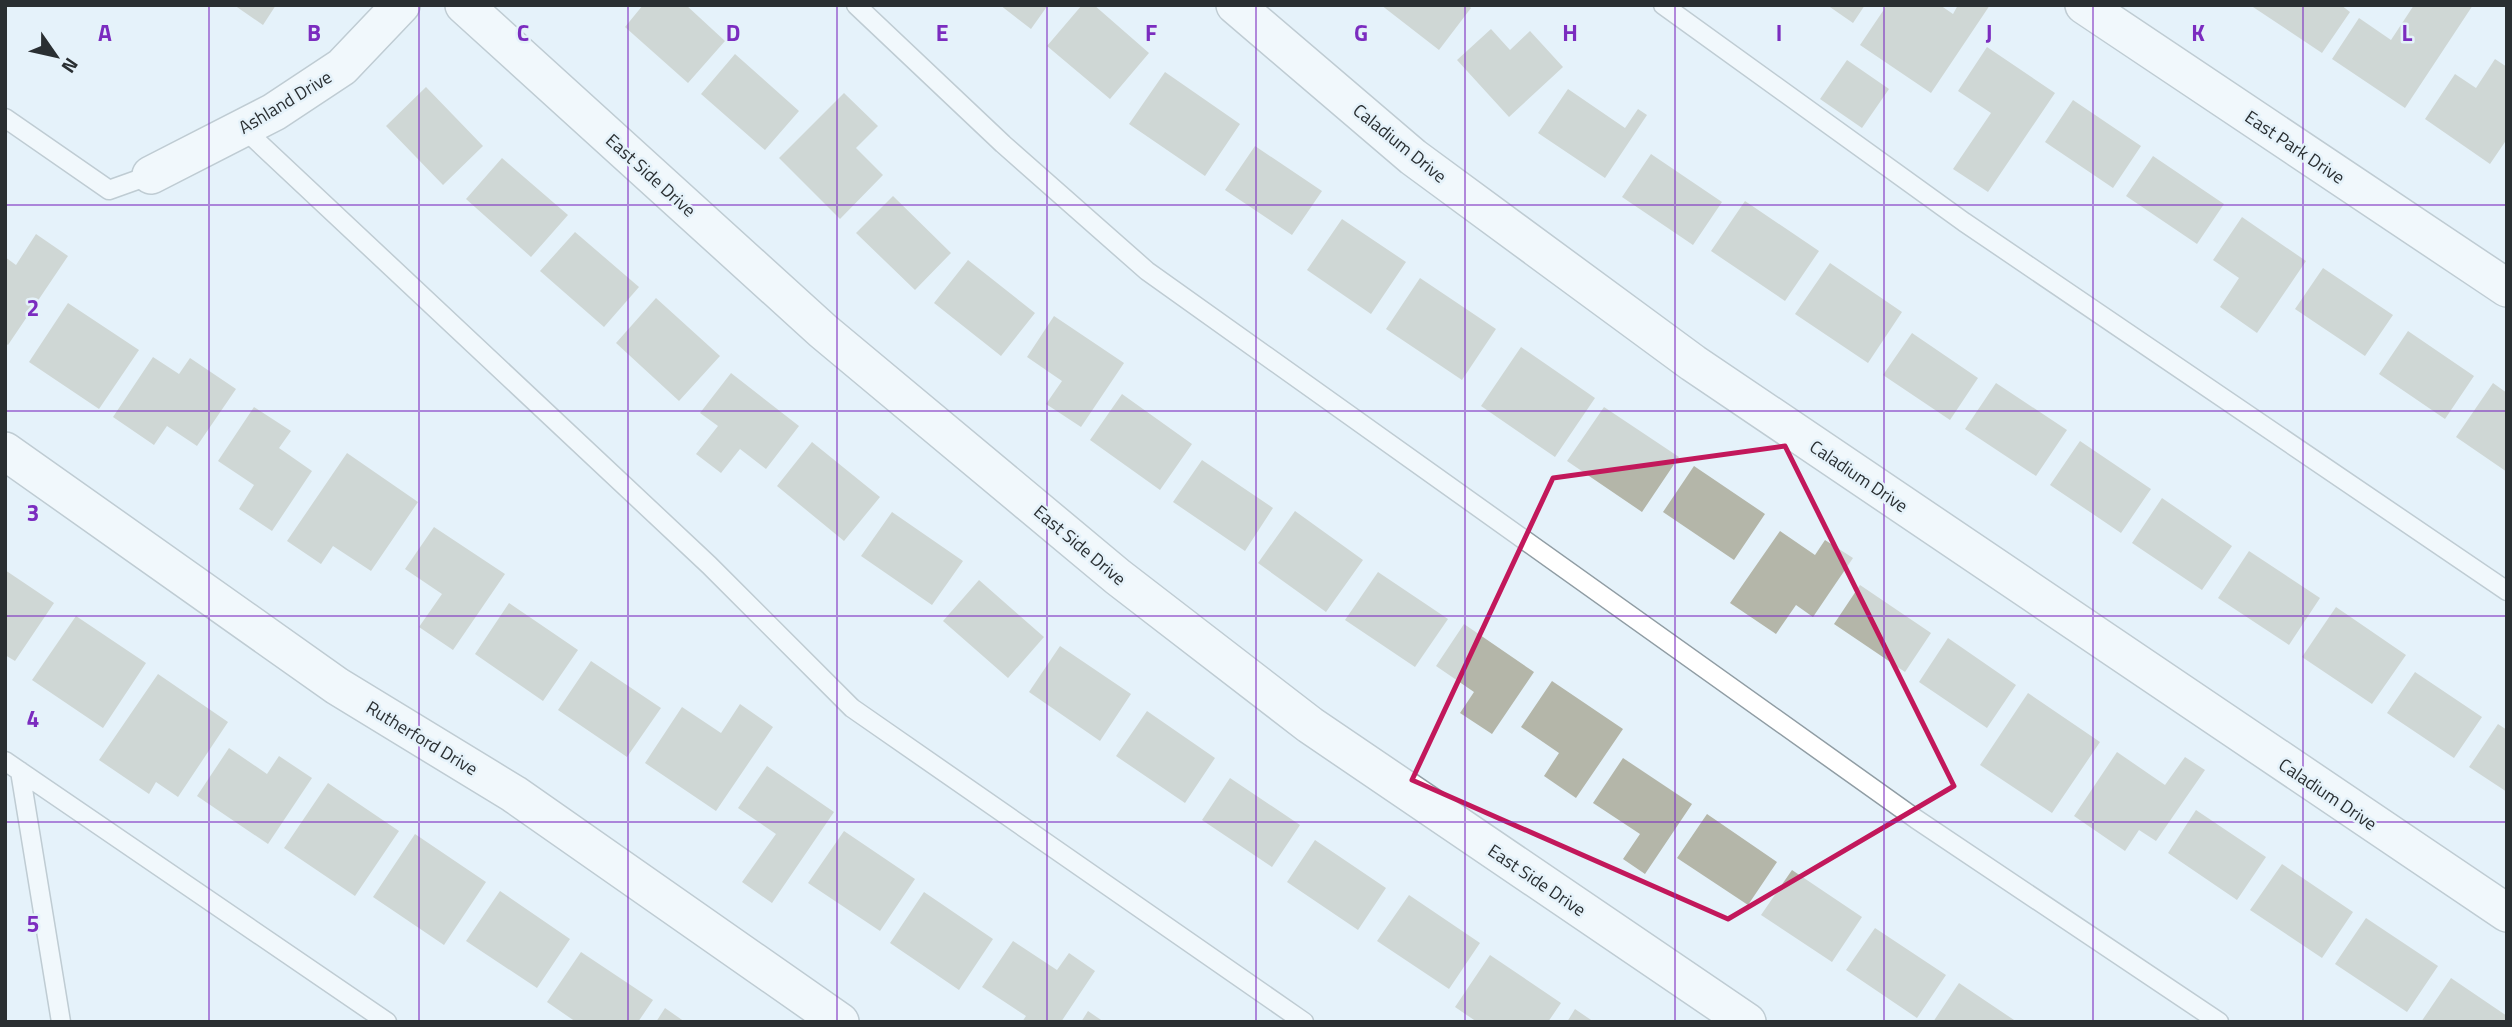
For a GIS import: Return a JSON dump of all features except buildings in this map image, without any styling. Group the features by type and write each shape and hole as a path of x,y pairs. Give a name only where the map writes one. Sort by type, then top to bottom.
{"street":[{"name":"Ashland Drive","path":"150,174 274,112 342,67 401,5"},
{"name":"East Side Drive","path":"464,5 823,331 1118,577 1310,725 1747,1022"},
{"name":"Caladium Drive","path":"1235,5 1413,157 1693,363 2507,914"},
{"name":"East Park Drive","path":"2084,5 2507,288"},
{"name":"Rutherford Drive","path":"5,452 337,686 514,794 840,1022"}],"lane":[{"path":"856,5 1003,144 1147,271 1916,819 2218,1022"},
{"path":"1663,5 1964,222 2507,590"},
{"path":"5,118 109,190 150,174"},
{"path":"243,128 709,565 852,708 1304,1022"},
{"path":"13,766 61,1022"},
{"path":"13,766 387,1022"}],"highlighted area":[{"path":"1785,446 1954,786 1728,919 1412,780 1553,478"}]}
